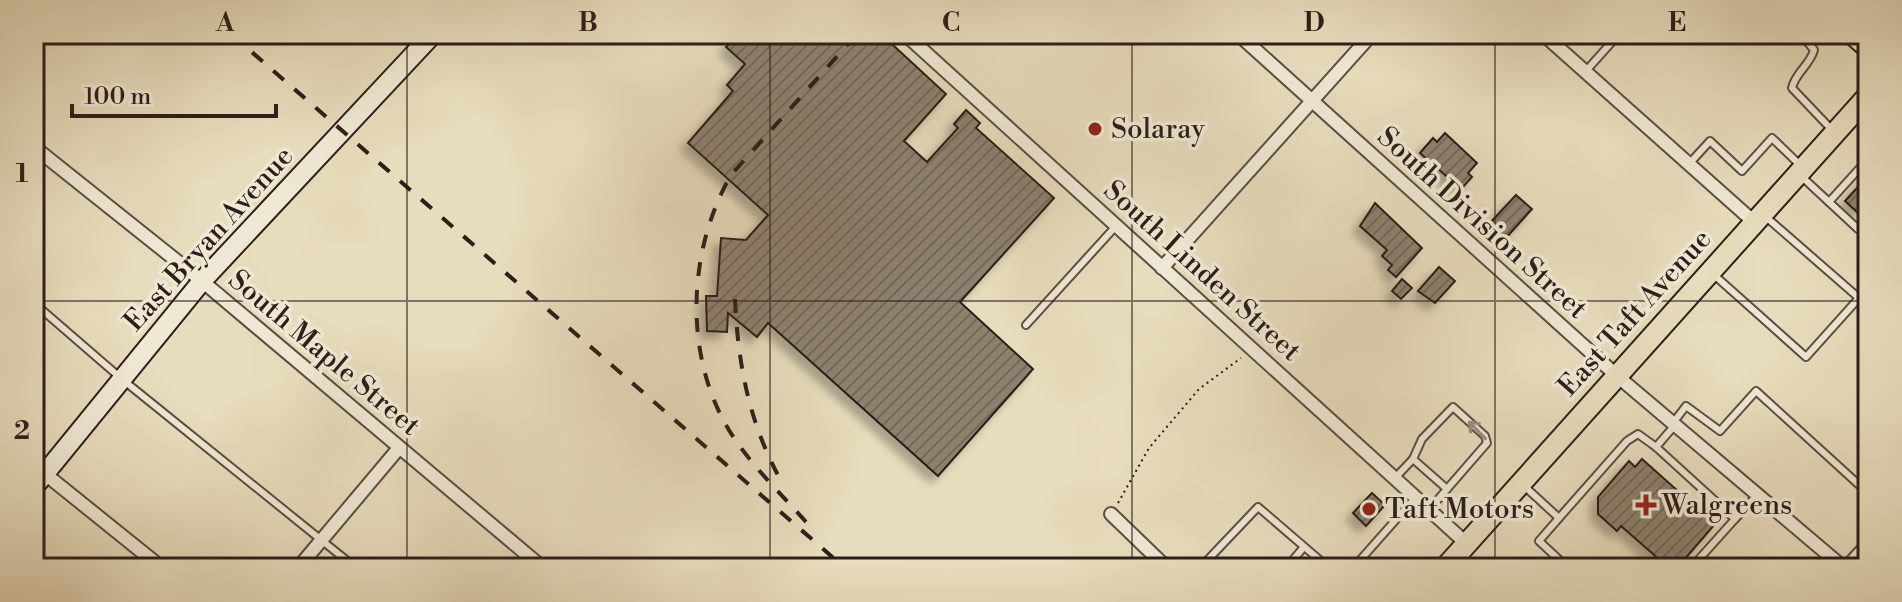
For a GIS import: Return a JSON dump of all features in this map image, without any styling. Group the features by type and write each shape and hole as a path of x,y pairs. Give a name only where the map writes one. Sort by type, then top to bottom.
{"main road":[{"name":"East Taft Avenue","path":"1445,568 1868,96"}],"street":[{"name":"East Bryan Avenue","path":"37,476 123,380 202,281 433,34"},
{"name":"South Linden Street","path":"905,34 1467,544"},
{"name":"South Division Street","path":"1238,34 1616,375 1843,568"},
{"path":"1162,268 1372,34"},
{"path":"1543,34 1688,165 1758,218"},
{"path":"1851,34 1868,49"},
{"name":"South Maple Street","path":"34,147 202,281 543,568"},
{"path":"298,568 399,448"},
{"path":"37,476 162,568"},
{"path":"1111,514 1167,568"}],"lane":[{"path":"1585,72 1619,34"},
{"path":"1801,34 1814,50 1812,59 1794,79 1792,88 1835,133"},
{"path":"1688,165 1710,141 1742,171 1772,138 1829,202 1858,229 1868,218"},
{"path":"1829,202 1868,159"},
{"path":"1758,218 1859,298 1868,298"},
{"path":"1026,325 1116,226"},
{"path":"1710,271 1806,357 1859,298"},
{"path":"34,303 123,380 356,568"},
{"path":"1656,447 1686,406 1720,431 1756,391 1868,493"},
{"path":"1395,478 1413,459 1422,439 1453,407 1485,436 1487,443 1429,510"},
{"path":"1568,568 1539,541 1627,441 1638,434 1735,519"},
{"path":"1413,459 1447,489"},
{"path":"1521,482 1559,518"},
{"path":"1691,568 1758,494"},
{"path":"1354,567 1416,497"},
{"path":"1200,568 1258,507 1329,568"},
{"path":"1843,568 1868,540"},
{"path":"1286,568 1304,547"}],"path":[{"path":"1111,514 1149,448 1199,389 1235,366 1250,348"}],"building":[{"path":"738,34 881,34 946,94 904,141 927,162 958,128 954,124 966,110 980,123 976,128 1054,198 960,302 1033,369 938,476 768,323 757,337 728,313 727,332 707,331 706,296 717,296 721,238 746,240 768,215 688,143 733,91 727,85 745,64 726,47"},
{"path":"1445,133 1477,163 1468,173 1472,177 1461,189 1420,153 1433,138 1437,142"},
{"path":"1868,176 1868,202 1858,213 1845,201"},
{"path":"1516,195 1532,209 1505,239 1489,224"},
{"path":"1375,203 1422,248 1396,277 1388,270 1392,265 1382,256 1387,250 1360,226"},
{"path":"1439,267 1455,281 1435,303 1418,291"},
{"path":"1402,279 1412,288 1401,299 1392,291"},
{"name":"Walgreens","path":"1642,459 1715,524 1677,568 1669,568 1621,526 1617,531 1598,514 1598,497 1629,461 1635,467"},
{"name":"Taft Motors","path":"1372,493 1385,505 1366,526 1353,513"}],"railway":[{"path":"231,34 845,568"},
{"path":"806,522 742,449 717,408 699,342 696,307 699,272 705,238 731,175 857,34"},
{"path":"735,299 739,349 754,419 784,486"}],"place":[{"name":"Solaray","path":"1095,129"},
{"name":"Walgreens","path":"1646,505"},
{"name":"Taft Motors","path":"1369,509"}]}
